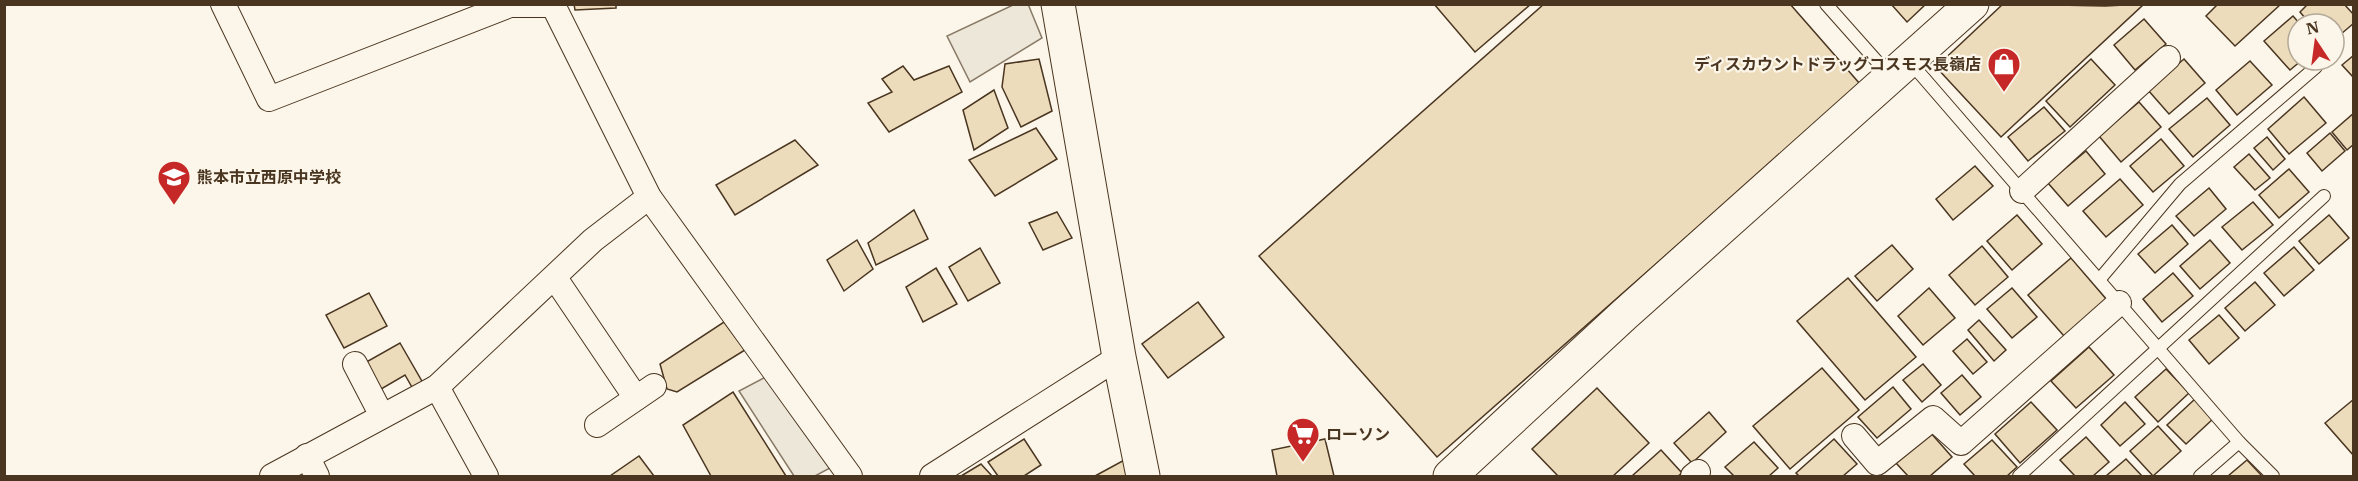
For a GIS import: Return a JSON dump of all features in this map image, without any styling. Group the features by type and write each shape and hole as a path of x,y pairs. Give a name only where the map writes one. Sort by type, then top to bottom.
{"street":[{"path":"223,4 269,99 509,5 553,5 649,197 850,477"},
{"path":"1058,4 1119,357 1143,477"},
{"path":"1450,477 1624,315 1901,70 1972,4"},
{"path":"2022,191 2168,58"},
{"path":"272,477 312,466 382,416 438,387 593,240 649,197"},
{"path":"555,278 645,392 597,424"},
{"path":"1854,436 1883,470 1934,418 1962,443 2119,303"},
{"path":"932,477 1119,357"},
{"path":"355,364 382,416"},
{"path":"438,387 486,477"}],"lane":[{"path":"1826,4 1901,70 2022,191 2239,441 2273,477"},
{"path":"2099,280 2180,184 2310,72"},
{"path":"2019,477 2324,196"},
{"path":"2200,477 2239,441"}],"shaded area":[{"path":"1028,4 1042,38 970,82 947,36 1013,5"},
{"path":"775,372 830,468 815,476 794,476 739,391"}],"building":[{"path":"574,4 616,4 616,8 575,10"},
{"path":"1434,4 1531,4 1475,52"},
{"path":"1544,4 1790,4 1860,84 1437,457 1259,256"},
{"path":"1891,4 1926,4 1907,22"},
{"name":"ディスカウントドラッグコスモス長嶺店","path":"2003,4 2105,6 2144,4 2001,137 1936,67"},
{"path":"2218,4 2281,4 2235,46 2206,16"},
{"path":"2308,4 2344,4 2354,15 2354,23 2346,30 2346,12 2300,12"},
{"path":"2144,19 2166,44 2135,70 2114,45"},
{"path":"2286,22 2286,66 2264,41"},
{"path":"2354,55 2354,78 2346,69 2346,62"},
{"path":"1039,59 1052,111 1021,127 1002,87 1005,64"},
{"path":"2091,59 2115,85 2070,127 2046,101"},
{"path":"2184,59 2205,83 2169,114 2148,90"},
{"path":"2250,61 2272,85 2237,115 2216,90"},
{"path":"903,66 914,80 949,66 962,92 889,132 868,103 892,92 882,79"},
{"path":"994,90 1008,128 974,150 963,110"},
{"path":"2304,97 2326,123 2289,154 2268,129"},
{"path":"2207,98 2230,125 2193,157 2169,129"},
{"path":"2139,102 2161,127 2121,162 2099,136"},
{"path":"2044,107 2065,131 2028,161 2008,137"},
{"path":"2354,113 2354,144 2347,150 2332,132"},
{"path":"1036,128 1057,159 995,196 969,160"},
{"path":"2330,133 2345,151 2322,171 2307,153"},
{"path":"2267,137 2285,159 2273,170 2254,148"},
{"path":"2161,139 2184,166 2153,192 2130,166"},
{"path":"795,140 818,165 735,215 716,185"},
{"path":"2086,151 2105,174 2068,206 2048,183"},
{"path":"2249,154 2270,178 2255,190 2234,167"},
{"path":"1975,166 1993,186 1953,220 1936,199"},
{"path":"2289,169 2309,192 2279,218 2259,195"},
{"path":"2120,179 2143,205 2106,237 2083,211"},
{"path":"2209,188 2226,209 2194,236 2176,216"},
{"path":"2253,202 2273,225 2242,250 2222,227"},
{"path":"914,210 928,239 876,265 868,243"},
{"path":"1057,212 1072,238 1043,250 1029,223"},
{"path":"2017,215 2042,244 2012,270 1987,241"},
{"path":"2329,215 2349,238 2319,264 2299,241"},
{"path":"2172,225 2188,244 2155,273 2138,254"},
{"path":"857,240 873,269 844,291 827,260"},
{"path":"2210,240 2230,263 2200,289 2180,266"},
{"path":"1892,245 1913,269 1877,301 1855,276"},
{"path":"1982,246 2008,277 1975,305 1949,275"},
{"path":"2294,247 2314,270 2284,296 2264,273"},
{"path":"980,248 1000,283 968,301 949,267"},
{"path":"2071,258 2107,300 2064,336 2028,295"},
{"path":"936,268 957,304 923,322 906,287"},
{"path":"2173,273 2193,296 2162,322 2143,299"},
{"path":"1848,278 1916,357 1865,400 1797,321"},
{"path":"2255,282 2275,305 2245,331 2225,308"},
{"path":"1929,288 1955,318 1923,345 1898,316"},
{"path":"2012,288 2037,317 2012,338 1987,309"},
{"path":"369,293 387,326 344,348 326,315"},
{"path":"1198,302 1224,337 1168,378 1142,344"},
{"path":"2219,315 2239,338 2209,364 2189,340"},
{"path":"1979,320 2006,350 1994,361 1968,330"},
{"path":"724,322 745,350 677,392 667,389 660,364"},
{"path":"1967,339 1987,362 1973,374 1953,351"},
{"path":"400,343 423,383 413,389 405,375 376,392 361,365"},
{"path":"2089,347 2114,375 2076,408 2051,381"},
{"path":"1923,364 1941,385 1922,402 1903,380"},
{"path":"1822,368 1859,410 1790,469 1753,426"},
{"path":"2166,369 2189,393 2158,422 2135,397"},
{"path":"1962,375 1981,397 1960,415 1941,393"},
{"path":"1893,387 1911,409 1877,438 1858,417"},
{"path":"1597,388 1649,443 1613,476 1558,476 1532,449"},
{"path":"733,392 786,476 711,476 683,425"},
{"path":"2195,399 2214,418 2186,444 2167,425"},
{"path":"2354,399 2354,456 2325,423"},
{"path":"2031,402 2057,430 2020,463 1995,434"},
{"path":"2125,402 2145,424 2120,446 2101,425"},
{"path":"1709,412 1726,432 1692,463 1674,443"},
{"path":"2158,426 2181,451 2153,476 2130,451"},
{"path":"1930,432 1952,457 1930,476 1908,476 1896,463"},
{"path":"2086,437 2109,462 2093,476 2075,476 2060,460"},
{"path":"1024,439 1041,465 1024,476 998,476 988,462"},
{"name":"ローソン","path":"1325,439 1334,476 1277,476 1272,450"},
{"path":"1834,439 1857,464 1843,476 1799,476 1796,473"},
{"path":"1992,440 2017,467 2007,476 1975,476 1964,464"},
{"path":"1754,442 1778,468 1769,476 1734,476 1725,467"},
{"path":"1661,450 1682,473 1678,476 1632,476"},
{"path":"639,456 654,476 610,476"},
{"path":"1128,458 1139,476 1095,476"},
{"path":"2126,459 2142,476 2106,476"},
{"path":"2247,460 2262,476 2228,476"},
{"path":"981,464 992,476 961,476"}],"place":[{"name":"ディスカウントドラッグコスモス長嶺店","path":"2004,93"},
{"name":"熊本市立西原中学校","path":"174,206"},
{"name":"ローソン","path":"1303,463"}]}
